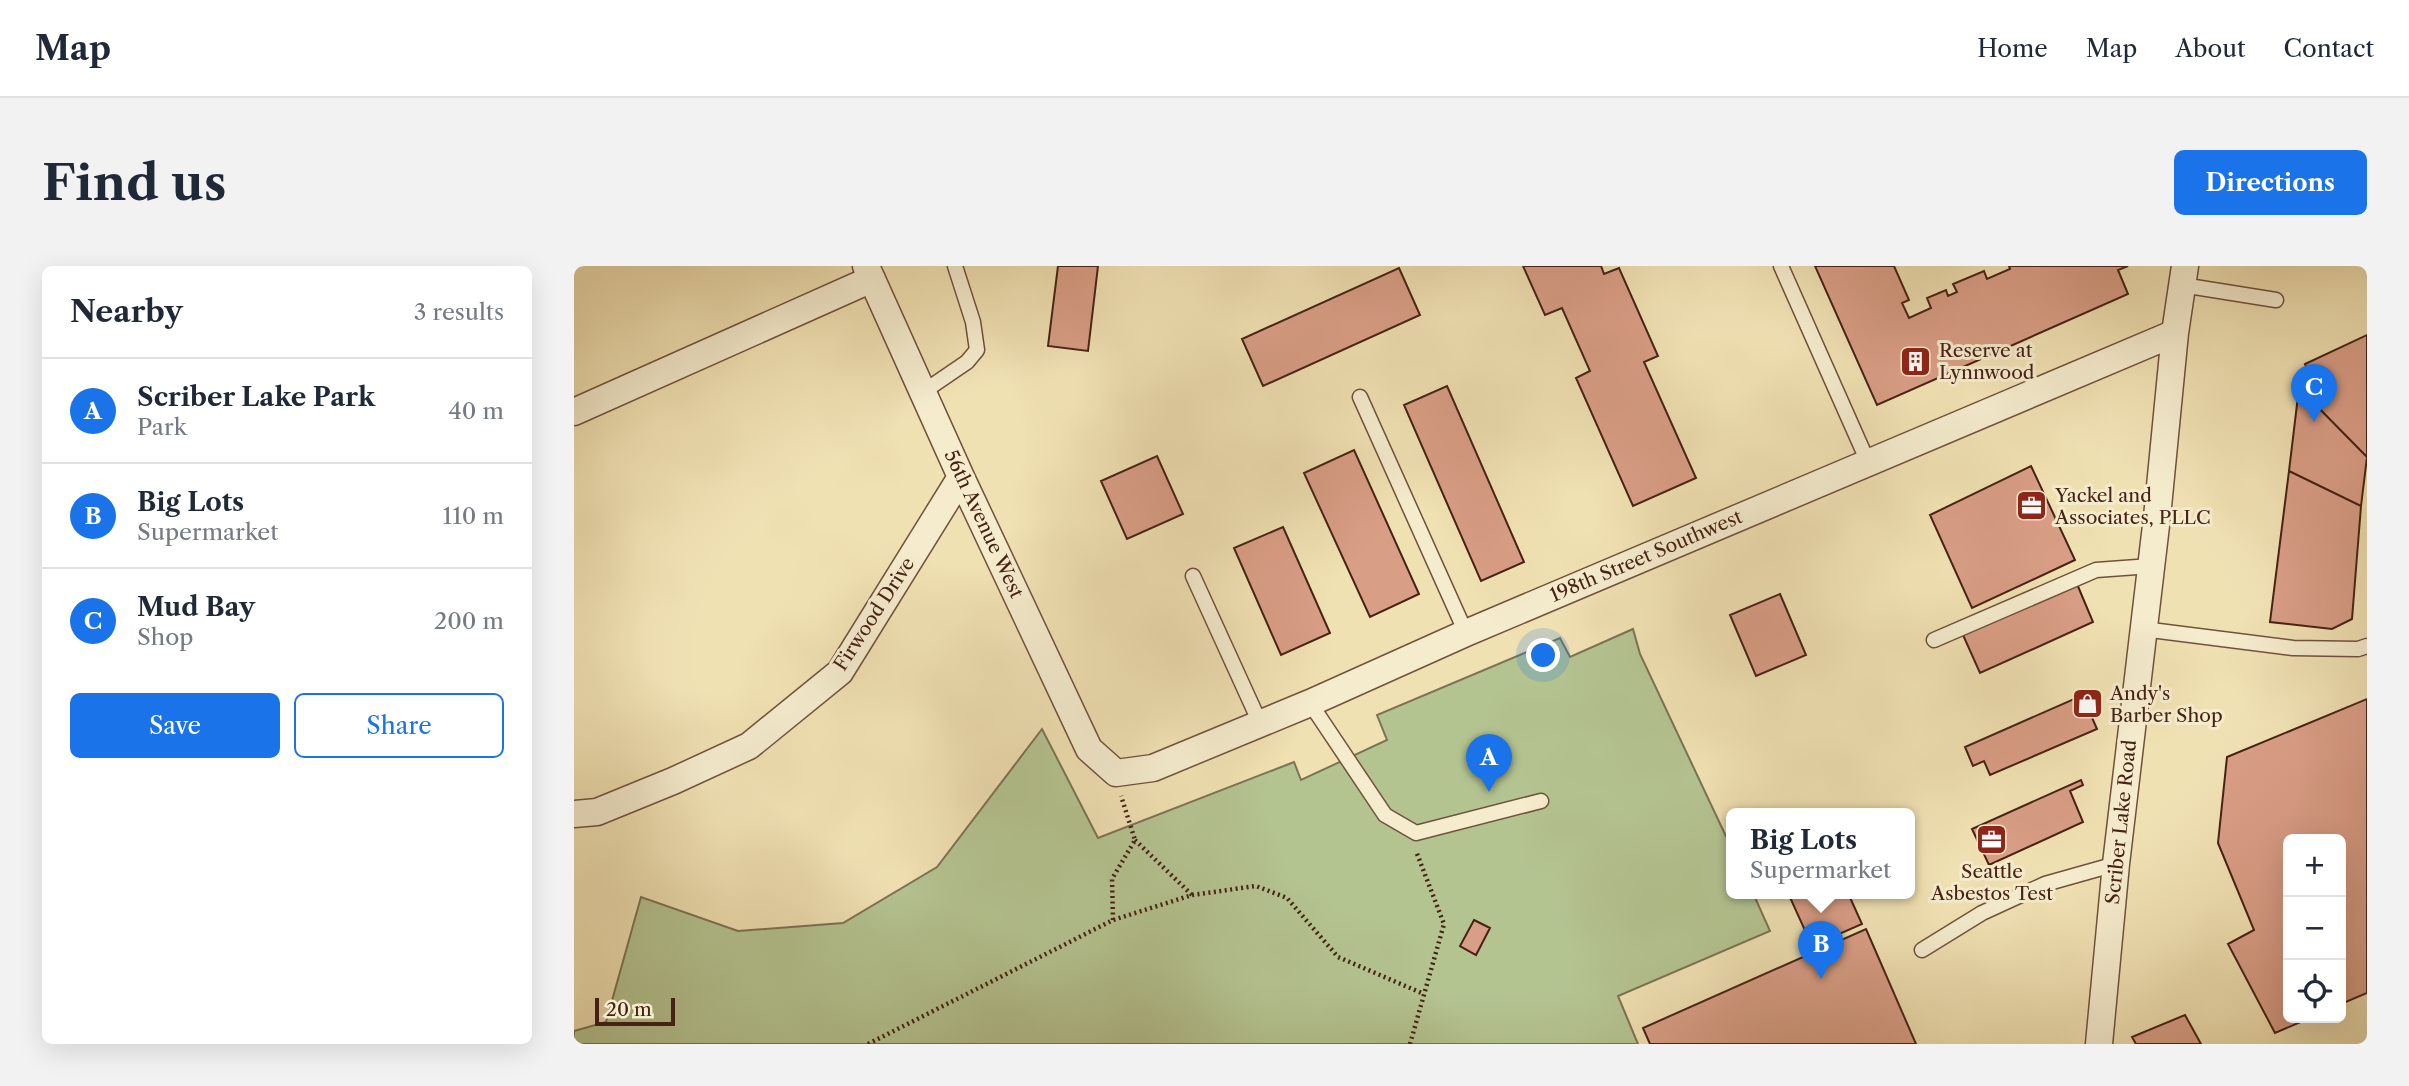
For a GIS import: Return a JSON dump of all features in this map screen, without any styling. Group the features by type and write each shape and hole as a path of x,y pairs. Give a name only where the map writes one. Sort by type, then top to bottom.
{"street":[{"name":"56th Avenue West","path":"869,272 961,477 1089,749 1116,773"},
{"path":"574,412 869,272"},
{"name":"Scriber Lake Road","path":"2099,1044 2116,864 2175,333 2184,275"},
{"name":"198th Street Southwest","path":"1116,773 1153,768 1310,703 1466,633 2175,333"},
{"name":"Firwood Drive","path":"574,814 597,812 749,746 839,673 961,477"}],"lane":[{"path":"923,392 967,362 977,350 973,322 955,266"},
{"path":"1781,266 1868,462"},
{"path":"2184,275 2276,300"},
{"path":"1360,397 1466,633"},
{"path":"1934,640 2096,570 2151,566"},
{"path":"1193,576 1260,723"},
{"path":"2143,629 2293,648 2358,649 2367,646"},
{"path":"1310,703 1385,815 1416,833 1541,802"},
{"path":"1922,950 1982,913 2045,884 2116,864"}],"path":[{"path":"1116,773 1135,840 1192,895"},
{"path":"1410,1044 1444,924 1416,850 1416,833"},
{"path":"1113,920 1112,879 1135,840"},
{"path":"868,1044 1113,920 1192,895 1256,886 1287,898 1338,957 1424,994"}],"green space":[{"path":"1633,629 1640,654 1726,836 1726,899 1756,899 1770,931 1618,996 1638,1044 574,1044 574,1031 606,1022 641,897 738,931 843,923 937,867 1042,729 1098,838 1294,762 1301,780 1387,740 1377,715 1560,638 1570,657"}],"building":[{"path":"1058,266 1098,266 1088,351 1048,346"},
{"path":"1523,266 1601,266 1604,274 1619,268 1658,356 1644,362 1696,478 1633,506 1576,378 1590,371 1562,308 1545,315"},
{"name":"Reserve at Lynnwood","path":"1815,266 1894,266 1909,300 1902,303 1909,318 1931,308 1927,298 1946,290 1948,296 1957,292 1953,284 1984,271 1987,279 2010,269 2009,266 2128,266 2118,270 2128,294 1877,405"},
{"path":"1399,268 1420,315 1263,386 1242,339"},
{"path":"2367,335 2367,457 2299,388 2312,381 2305,364"},
{"path":"1447,386 1524,562 1481,581 1404,405"},
{"path":"2299,388 2367,457 2361,506 2289,471"},
{"path":"1354,450 1419,594 1370,617 1304,473"},
{"path":"1157,456 1183,514 1127,539 1101,481"},
{"path":"2031,466 2075,560 1972,608 1930,515"},
{"path":"2289,471 2361,506 2352,619 2332,629 2270,622"},
{"path":"1283,527 1330,633 1281,655 1234,548"},
{"path":"2077,584 2093,622 1980,673 1963,635"},
{"path":"1780,594 1806,655 1756,676 1730,615"},
{"path":"2090,692 2097,709 2090,713 2097,729 1990,775 1984,761 1973,766 1965,747"},
{"path":"2367,699 2367,993 2346,1002 2346,834 2283,834 2283,1023 2298,1023 2275,1033 2228,944 2254,930 2218,843 2227,757"},
{"path":"2081,780 2083,785 2070,791 2083,822 1989,865 1972,829"},
{"path":"1791,899 1851,899 1862,924 1812,946"},
{"path":"1474,920 1490,928 1476,955 1460,946"},
{"path":"1866,929 1916,1044 1650,1044 1643,1028"},
{"path":"2185,1015 2201,1044 2136,1044 2132,1037"}],"place":[{"name":"Reserve at Lynnwood","path":"1916,361"},
{"name":"Mud Bay","path":"2314,422"},
{"name":"Yackel and Associates, PLLC","path":"2032,506"},
{"name":"Andy's Barber Shop","path":"2087,704"},
{"name":"Scriber Lake Park","path":"1489,792"},
{"name":"Seattle Asbestos Test","path":"1992,840"},
{"name":"Big Lots","path":"1821,979"}]}
